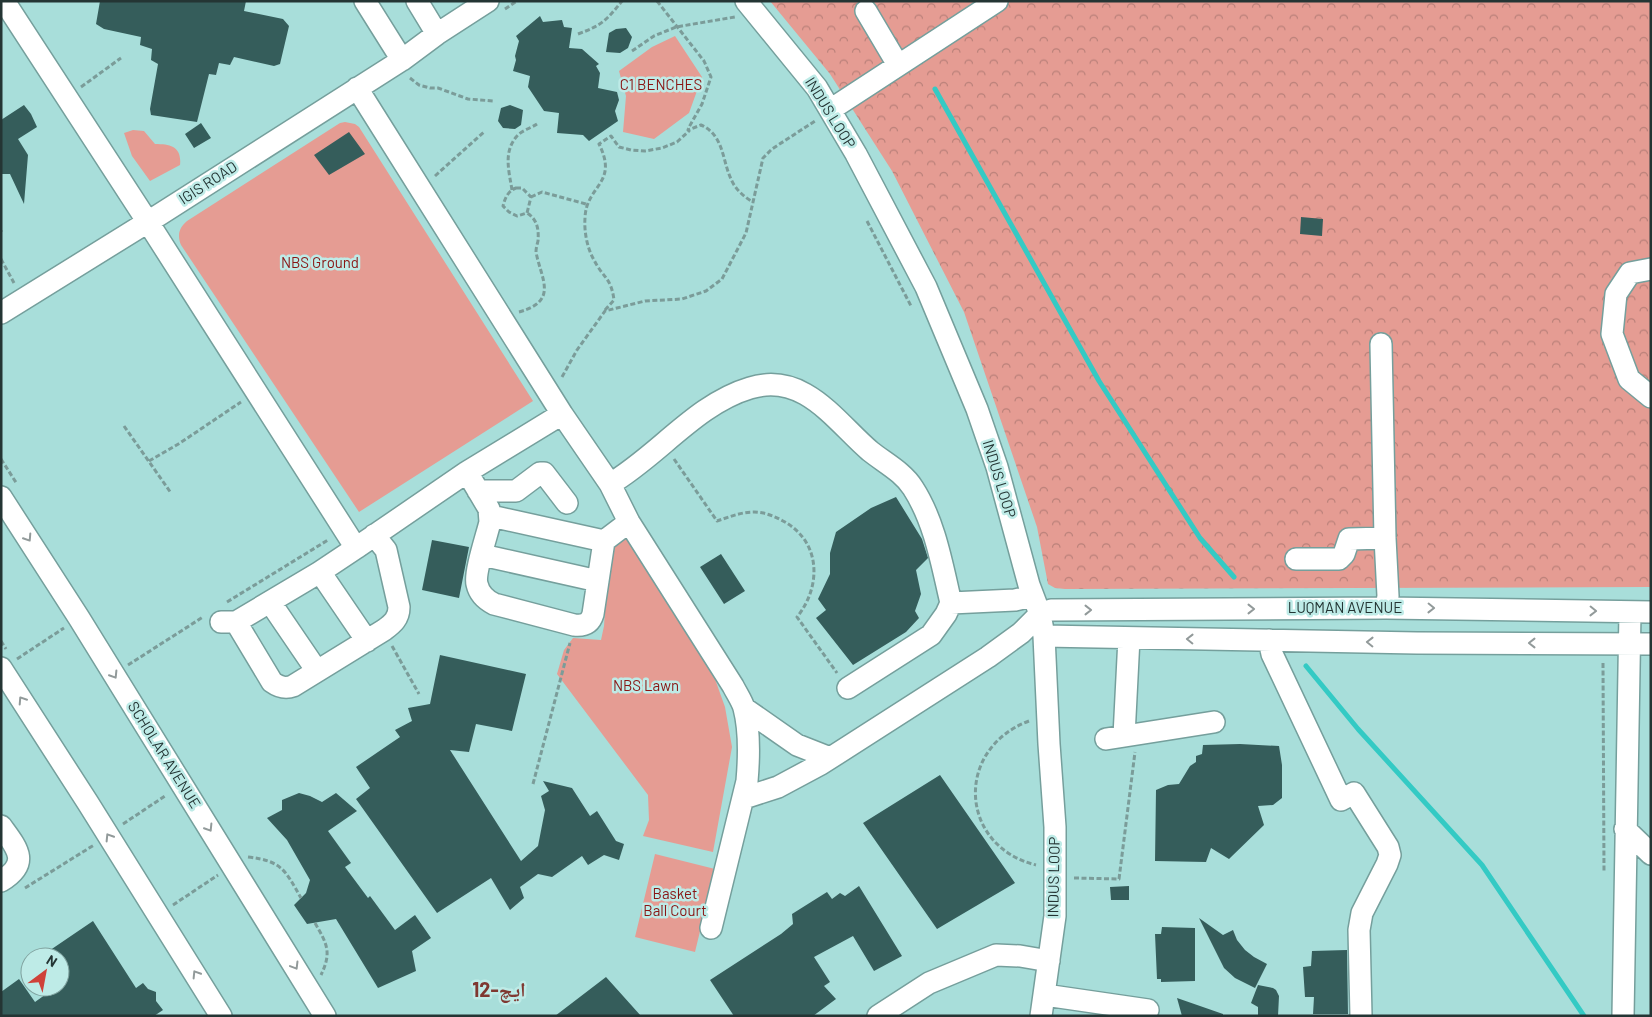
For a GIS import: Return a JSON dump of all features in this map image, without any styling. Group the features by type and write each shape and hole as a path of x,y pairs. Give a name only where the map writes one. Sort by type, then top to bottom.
{"street":[{"path":"4,1 148,222 356,548"},
{"path":"365,1 404,66"},
{"path":"417,1 437,34"},
{"name":"IGIS ROAD","path":"1,313 148,222 357,88 404,66 437,34 488,1"},
{"path":"830,110 997,1"},
{"name":"INDUS LOOP","path":"740,6 817,88 856,154 930,296 998,467 1044,636 1055,827 1055,916 1043,1006"},
{"path":"866,11 898,65"},
{"path":"357,88 558,407 610,484 630,522 728,678 744,708 749,761 744,798 711,928"},
{"path":"1651,269 1630,273 1616,294 1612,334 1629,379 1651,397"},
{"path":"1381,344 1388,596 1386,608"},
{"path":"610,484 621,478 652,452 664,445 705,409 749,388 761,385 787,387 805,394 825,407 863,445 896,470 913,487 928,517 951,603 946,614 930,636 848,688"},
{"path":"374,535 386,550 399,607 399,614 395,621 375,636 293,686 286,688 278,686 272,682 222,616 270,602 320,572 356,548 374,535 467,472 558,407"},
{"path":"467,472 489,509 490,516 476,583 483,596 494,604 582,626 591,620 604,541 630,522"},
{"path":"478,491 516,491 540,473 544,473 567,503"},
{"name":"SCHOLAR AVENUE","path":"1,497 79,618 325,1016"},
{"path":"490,516 604,541"},
{"path":"1296,559 1340,559 1344,554 1349,539 1385,538"},
{"path":"482,555 598,581"},
{"path":"320,572 375,636"},
{"name":"LUQMAN AVENUE","path":"951,603 1015,600 1051,610 1386,608 1640,612"},
{"path":"270,602 317,672"},
{"path":"744,798 778,787 830,758 988,657 1020,633 1036,605"},
{"path":"1623,1016 1628,644 1640,612"},
{"path":"1044,636 1651,644"},
{"path":"1129,638 1123,736 1214,722"},
{"path":"1269,640 1272,654 1341,800 1354,793 1388,846 1390,855 1387,864 1362,914 1359,930 1361,1016"},
{"path":"2,668 221,1016"},
{"path":"744,708 797,746 830,758"},
{"path":"1,826 18,851 19,860 9,887"},
{"path":"1625,829 1651,854"},
{"path":"878,1016 929,983 996,955 1020,956 1049,961"},
{"path":"1043,1006 1148,1010"}],"path":[{"path":"578,34 598,26 610,16 622,1"},
{"path":"558,407 560,380 568,365 614,300 612,288 607,277 593,259 586,231 586,204 605,176 606,165 599,144 611,136 619,147 631,150 662,148 677,142 689,131 702,104 711,77 704,61 657,1"},
{"path":"632,51 654,36 676,27 739,17 740,6"},
{"path":"66,96 121,58"},
{"path":"404,66 411,80 419,85 438,88 468,98 492,101"},
{"path":"605,311 645,301 682,299 706,291 722,279 746,233 763,158 772,149 815,120 820,129"},
{"path":"512,190 508,167 510,151 518,135 537,124"},
{"path":"688,130 701,125 714,135 721,146 731,180 739,191 753,202"},
{"path":"421,190 485,131"},
{"path":"518,312 527,310 537,304 543,296 546,287 536,249 538,241 537,226 532,216 527,213 517,216 503,206 505,198 512,190 522,188 531,197"},
{"path":"531,197 542,192 586,204"},
{"path":"527,213 531,197"},
{"path":"865,217 915,313"},
{"path":"1,259 18,290"},
{"path":"149,461 180,443 241,402"},
{"path":"124,426 171,493"},
{"path":"664,445 717,521 740,513 755,512 773,516 789,524 801,535 811,554 815,574 812,592 798,617 848,688"},
{"path":"127,665 222,616 329,540"},
{"path":"2,668 79,618"},
{"path":"533,784 574,625"},
{"path":"375,636 419,694"},
{"path":"1604,659 1602,693 1604,878"},
{"path":"1032,720 1008,731 990,748 981,763 976,780 975,797 978,814 996,844 1009,854 1025,862 1041,866"},
{"path":"1067,878 1119,880 1123,736"},
{"path":"9,887 108,836 166,796"},
{"path":"158,914 244,856 266,859 277,864 286,872 301,898"},
{"path":"308,988 319,978 326,964 328,950 315,923"}],"shaded area":[{"path":"1,1 1651,1 1651,1016 1,1016"}],"green space":[{"path":"770,1 1651,1 1651,587 1065,589 1055,588 1048,584 1037,527 964,312 892,171 830,74"},
{"name":"C1 BENCHES","path":"675,36 702,77 689,113 654,139 623,132 626,96 619,71 652,47"},
{"name":"NBS Ground","path":"345,122 359,127 533,401 359,512 181,245 179,238 182,226 187,221 340,123"},
{"path":"133,130 144,131 155,144 170,146 177,150 180,165 150,181 132,156 124,133"},
{"name":"NBS Lawn","path":"623,528 715,679 725,707 732,747 713,852 643,836 649,820 648,795 557,674 564,650 573,638 601,640 604,626 609,549"},
{"name":"Basket Ball Court","path":"655,854 715,869 695,952 635,937"}],"building":[{"path":"100,1 246,1 244,11 283,19 289,26 280,64 274,66 234,57 230,65 219,63 216,75 209,74 197,122 151,115 150,109 158,64 151,60 152,49 140,45 141,37 104,29 96,24"},
{"path":"540,16 543,22 562,20 564,27 572,28 569,48 582,49 599,64 596,66 600,73 598,88 617,92 619,100 615,111 618,121 589,141 583,135 557,133 559,113 544,111 528,87 530,76 513,71 519,41 516,36"},
{"path":"626,28 632,37 628,48 620,53 606,52 609,33 616,29"},
{"path":"24,105 37,127 18,139 28,155 24,204 10,174 1,174 1,120"},
{"path":"510,105 523,110 521,125 515,129 503,128 498,121 501,108"},
{"path":"201,123 211,138 194,148 185,134"},
{"path":"349,132 365,154 329,175 314,155"},
{"path":"1301,217 1323,219 1322,236 1300,234"},
{"path":"896,497 922,539 928,558 916,570 921,594 915,611 919,618 906,632 853,665 816,618 826,610 818,599 830,574 830,553 836,532 871,508"},
{"path":"432,540 469,547 459,598 422,590"},
{"path":"721,554 745,591 724,604 700,567"},
{"path":"440,655 526,674 512,731 476,724 469,752 450,750 521,861 538,846 545,810 541,796 549,791 543,781 572,788 590,816 597,811 616,841 624,844 619,860 604,855 588,865 582,856 552,877 538,874 520,887 524,898 510,910 491,878 437,913 356,799 370,788 356,767 400,737 395,730 412,721 408,708 430,704"},
{"path":"1203,745 1279,746 1282,765 1282,798 1273,805 1258,806 1264,825 1229,859 1211,848 1206,862 1155,861 1156,790 1168,785 1179,784 1190,766 1196,762 1196,756 1202,754"},
{"path":"940,775 1015,883 937,929 863,823"},
{"path":"299,793 322,802 336,793 357,811 328,831 351,863 345,867 368,898 370,896 395,930 415,915 431,938 412,951 416,971 378,988 336,919 307,924 294,905 306,893 310,880 287,840 267,818 282,810 282,800"},
{"path":"859,886 902,956 874,971 853,936 814,957 830,982 824,986 836,999 813,1016 734,1016 710,980 781,934 793,924 792,914 827,892 832,899 840,893 845,896"},
{"path":"1129,886 1129,900 1111,900 1110,887"},
{"path":"1199,918 1223,935 1233,930 1237,940 1245,950 1267,964 1255,988 1235,978 1224,968"},
{"path":"93,921 136,988 143,983 148,989 156,992 156,1001 163,1010 154,1016 1,1016 1,992 19,979 20,997 32,997 35,1002 42,997 70,997 70,947 55,947"},
{"path":"1162,927 1195,928 1195,981 1161,982 1161,979 1157,979 1155,934 1161,934"},
{"path":"1347,950 1348,1014 1313,1014 1314,997 1305,997 1303,967 1311,966 1312,951"},
{"path":"606,977 641,1016 555,1016"},
{"path":"1258,985 1276,990 1279,996 1278,1016 1258,1016 1258,1007 1251,1003"},
{"path":"1177,998 1223,1014 1223,1016 1182,1016"}],"waterway":[{"path":"935,89 1099,381 1200,538 1234,577"},
{"path":"1306,666 1358,729 1482,865 1584,1016"}],"district":[{"name":"ایچ-12","path":"499,990"}]}
